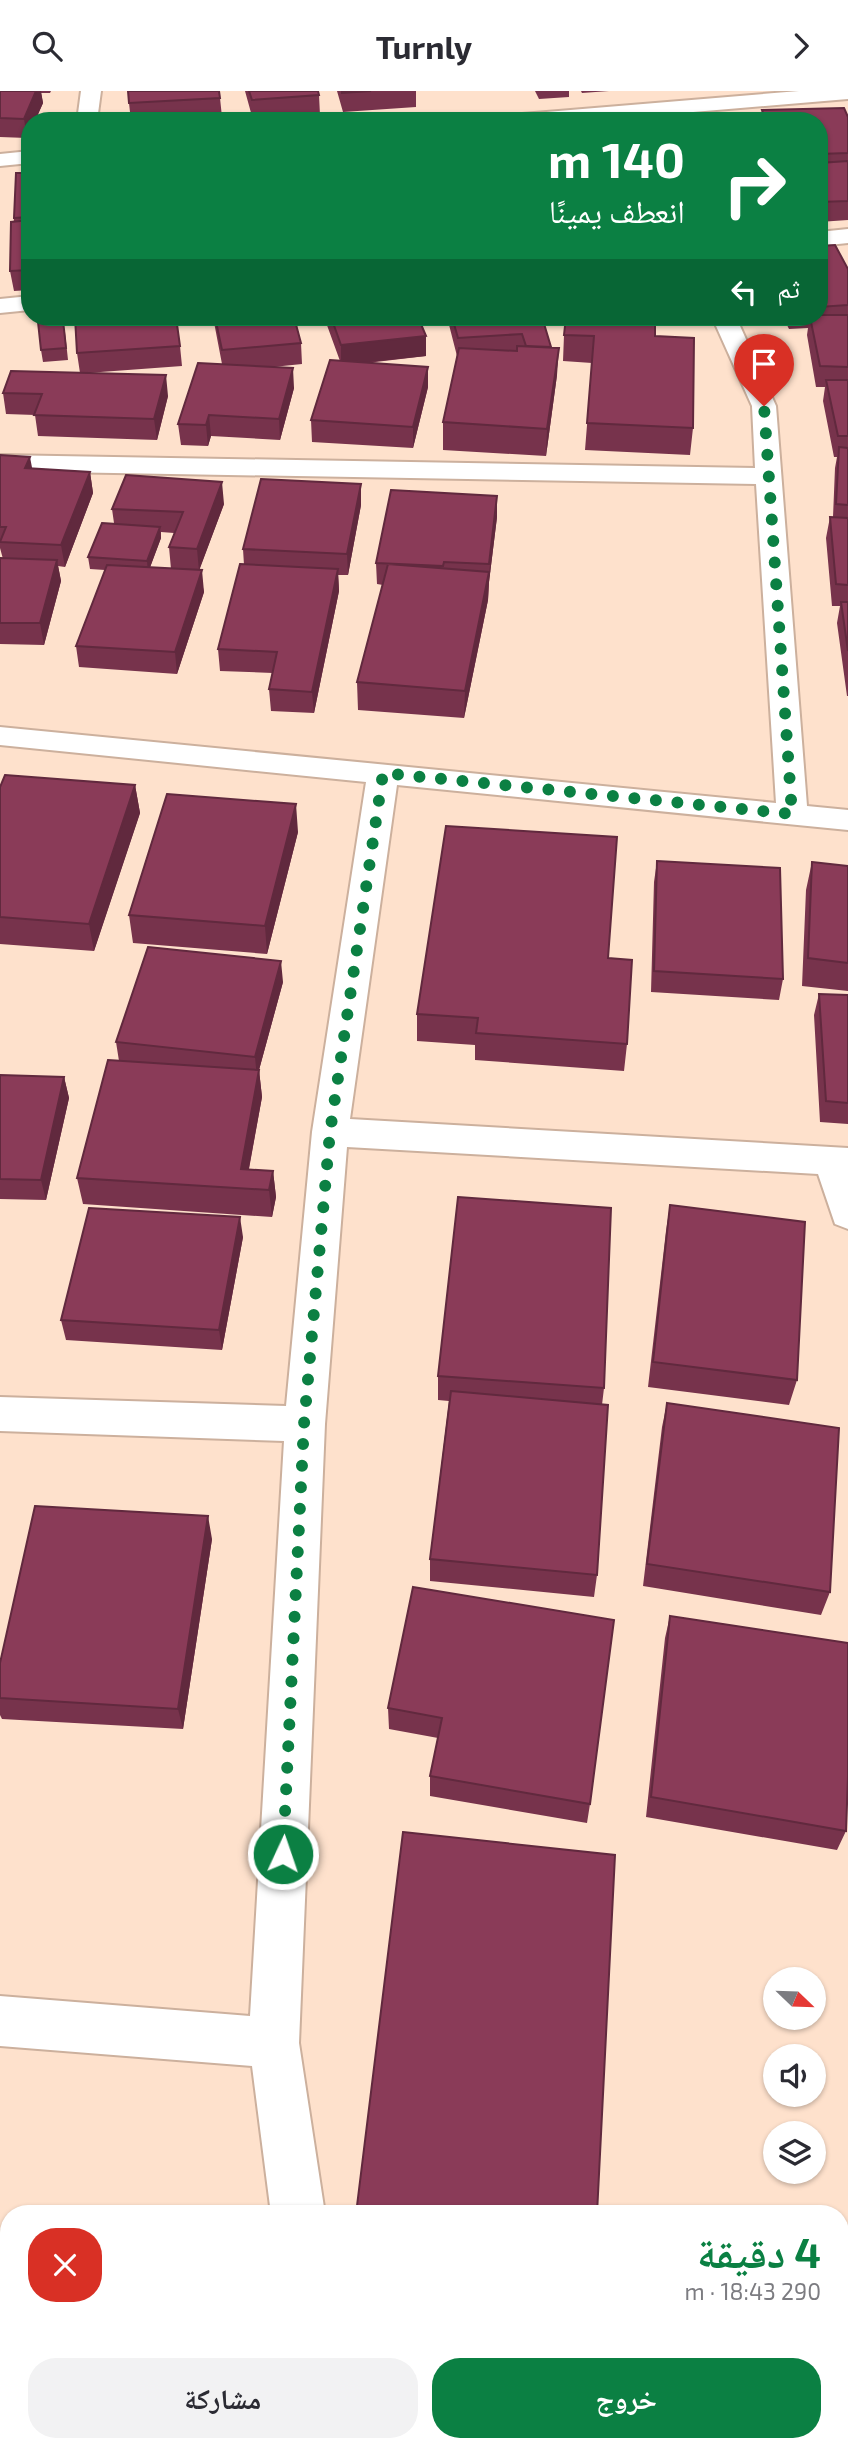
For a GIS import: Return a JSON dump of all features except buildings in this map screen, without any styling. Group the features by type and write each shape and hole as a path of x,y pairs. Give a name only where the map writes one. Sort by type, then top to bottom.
{"street":[{"path":"88,112 91,91"},
{"path":"619,112 848,93"},
{"path":"0,160 21,158"},
{"path":"828,238 848,236"},
{"path":"0,306 21,304"},
{"path":"728,326 764,406 771,476 792,814"},
{"path":"0,463 771,476"},
{"path":"0,736 848,820"},
{"path":"297,2205 274,2043 304,1424 330,1132 383,773"},
{"path":"330,1132 840,1161 848,1214"},
{"path":"0,1414 304,1424"},
{"path":"0,2021 274,2043"}],"route":[{"path":"283,1854 304,1424 330,1132 383,773 792,814 771,476 764,406"}]}
